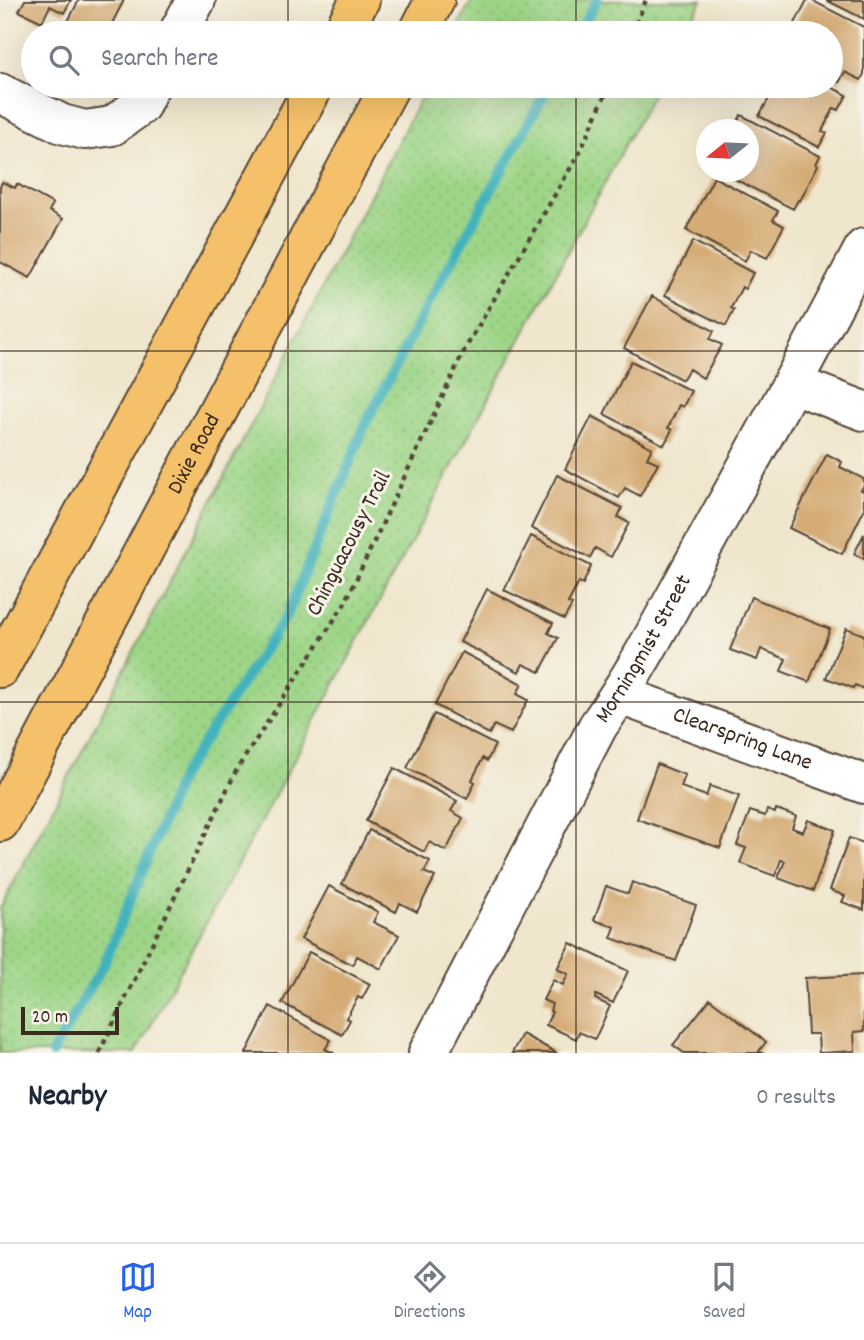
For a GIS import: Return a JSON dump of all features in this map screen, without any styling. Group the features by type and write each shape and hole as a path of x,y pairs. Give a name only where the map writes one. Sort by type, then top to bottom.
{"main road":[{"path":"349,21 360,0"},
{"path":"424,21 435,0"},
{"path":"0,668 308,98"},
{"name":"Dixie Road","path":"0,822 384,98"}],"street":[{"path":"185,21 196,0"},
{"path":"0,93 62,124 85,131 112,126 140,106 144,98"},
{"name":"Morningmist Street","path":"428,1053 598,726 620,695 793,384 864,248"},
{"path":"793,384 864,411"},
{"name":"Clearspring Lane","path":"620,695 864,784"}],"path":[{"path":"637,21 646,0"},
{"name":"Chinguacousy Trail","path":"99,1053 237,769 345,603 465,349 581,150 604,98"}],"green space":[{"path":"472,0 702,0 691,21 461,21"},
{"path":"421,98 651,98 136,1053 0,1053 0,909"}],"building":[{"path":"25,0 71,0 64,13 50,6 42,21 19,11"},
{"path":"79,0 124,0 113,21 68,21"},
{"path":"807,0 811,0 864,27 864,74 861,80 845,72 843,75 843,21 796,21"},
{"path":"826,0 864,0 864,19"},
{"path":"843,93 847,95 839,110 834,108 822,131 827,133 819,147 759,116 769,98 843,98"},
{"path":"759,124 820,156 800,201 798,200 793,209 740,182 759,182"},
{"path":"2,182 15,188 17,184 53,204 49,211 63,219 30,278 0,262"},
{"path":"711,182 723,182 778,211 773,220 784,226 767,258 751,250 745,261 686,230"},
{"path":"693,241 753,273 731,308 734,310 726,326 665,295"},
{"path":"652,296 714,331 710,339 722,345 703,378 689,369 682,380 624,348"},
{"path":"631,361 691,391 683,407 679,405 668,428 672,430 664,445 604,414"},
{"path":"592,416 652,448 647,458 658,463 640,496 625,488 619,498 565,469"},
{"path":"827,454 842,462 840,467 864,479 861,490 864,491 864,510 842,554 789,528"},
{"path":"557,475 622,508 618,517 629,523 611,557 595,548 590,558 531,528"},
{"path":"864,534 864,559 854,554"},
{"path":"531,536 591,566 583,584 579,582 568,603 572,605 564,619 504,590"},
{"path":"487,589 553,623 548,633 558,638 540,672 523,664 519,672 460,642"},
{"path":"751,597 830,629 809,682 781,671 786,659 761,649 757,660 730,650"},
{"path":"846,628 864,635 864,689 826,678"},
{"path":"462,652 522,684 517,694 528,700 511,733 494,725 489,734 435,705"},
{"path":"434,714 495,745 487,761 483,758 472,780 475,782 467,799 407,768"},
{"path":"657,764 685,775 681,787 706,796 710,786 739,796 720,848 637,819"},
{"path":"394,768 457,801 451,811 463,818 446,851 429,842 424,852 366,821"},
{"path":"776,809 796,816 792,828 803,832 808,820 835,830 813,891 778,878 785,861 781,860 775,876 740,863 746,848 737,845 750,811 765,816 767,810 775,813"},
{"path":"369,830 430,861 424,872 435,877 417,912 400,903 396,912 342,884"},
{"path":"849,838 864,843 864,910 842,902 845,896 830,890"},
{"path":"632,882 696,905 676,961 611,938 615,927 594,920 606,886 628,894"},
{"path":"329,886 378,912 373,922 399,935 381,969 357,956 353,965 301,939"},
{"path":"570,943 628,971 613,1003 596,995 595,999 610,1006 595,1039 579,1032 576,1039 546,1025 552,1012 552,1004 543,1000 553,980 563,985 568,974 557,969"},
{"path":"309,952 370,984 362,999 358,997 346,1018 350,1020 342,1035 282,1003"},
{"path":"863,975 864,1031 854,1032 855,1051 819,1053 818,1034 808,1034 805,978"},
{"path":"710,999 766,1042 759,1051 762,1053 684,1053 673,1045"},
{"path":"270,1006 331,1040 325,1049 334,1053 246,1053"},
{"path":"522,1034 557,1053 512,1053"}],"waterway":[{"path":"585,21 597,0"},
{"path":"52,1053 104,964 181,776 287,615 366,423 430,300 542,98"}]}
